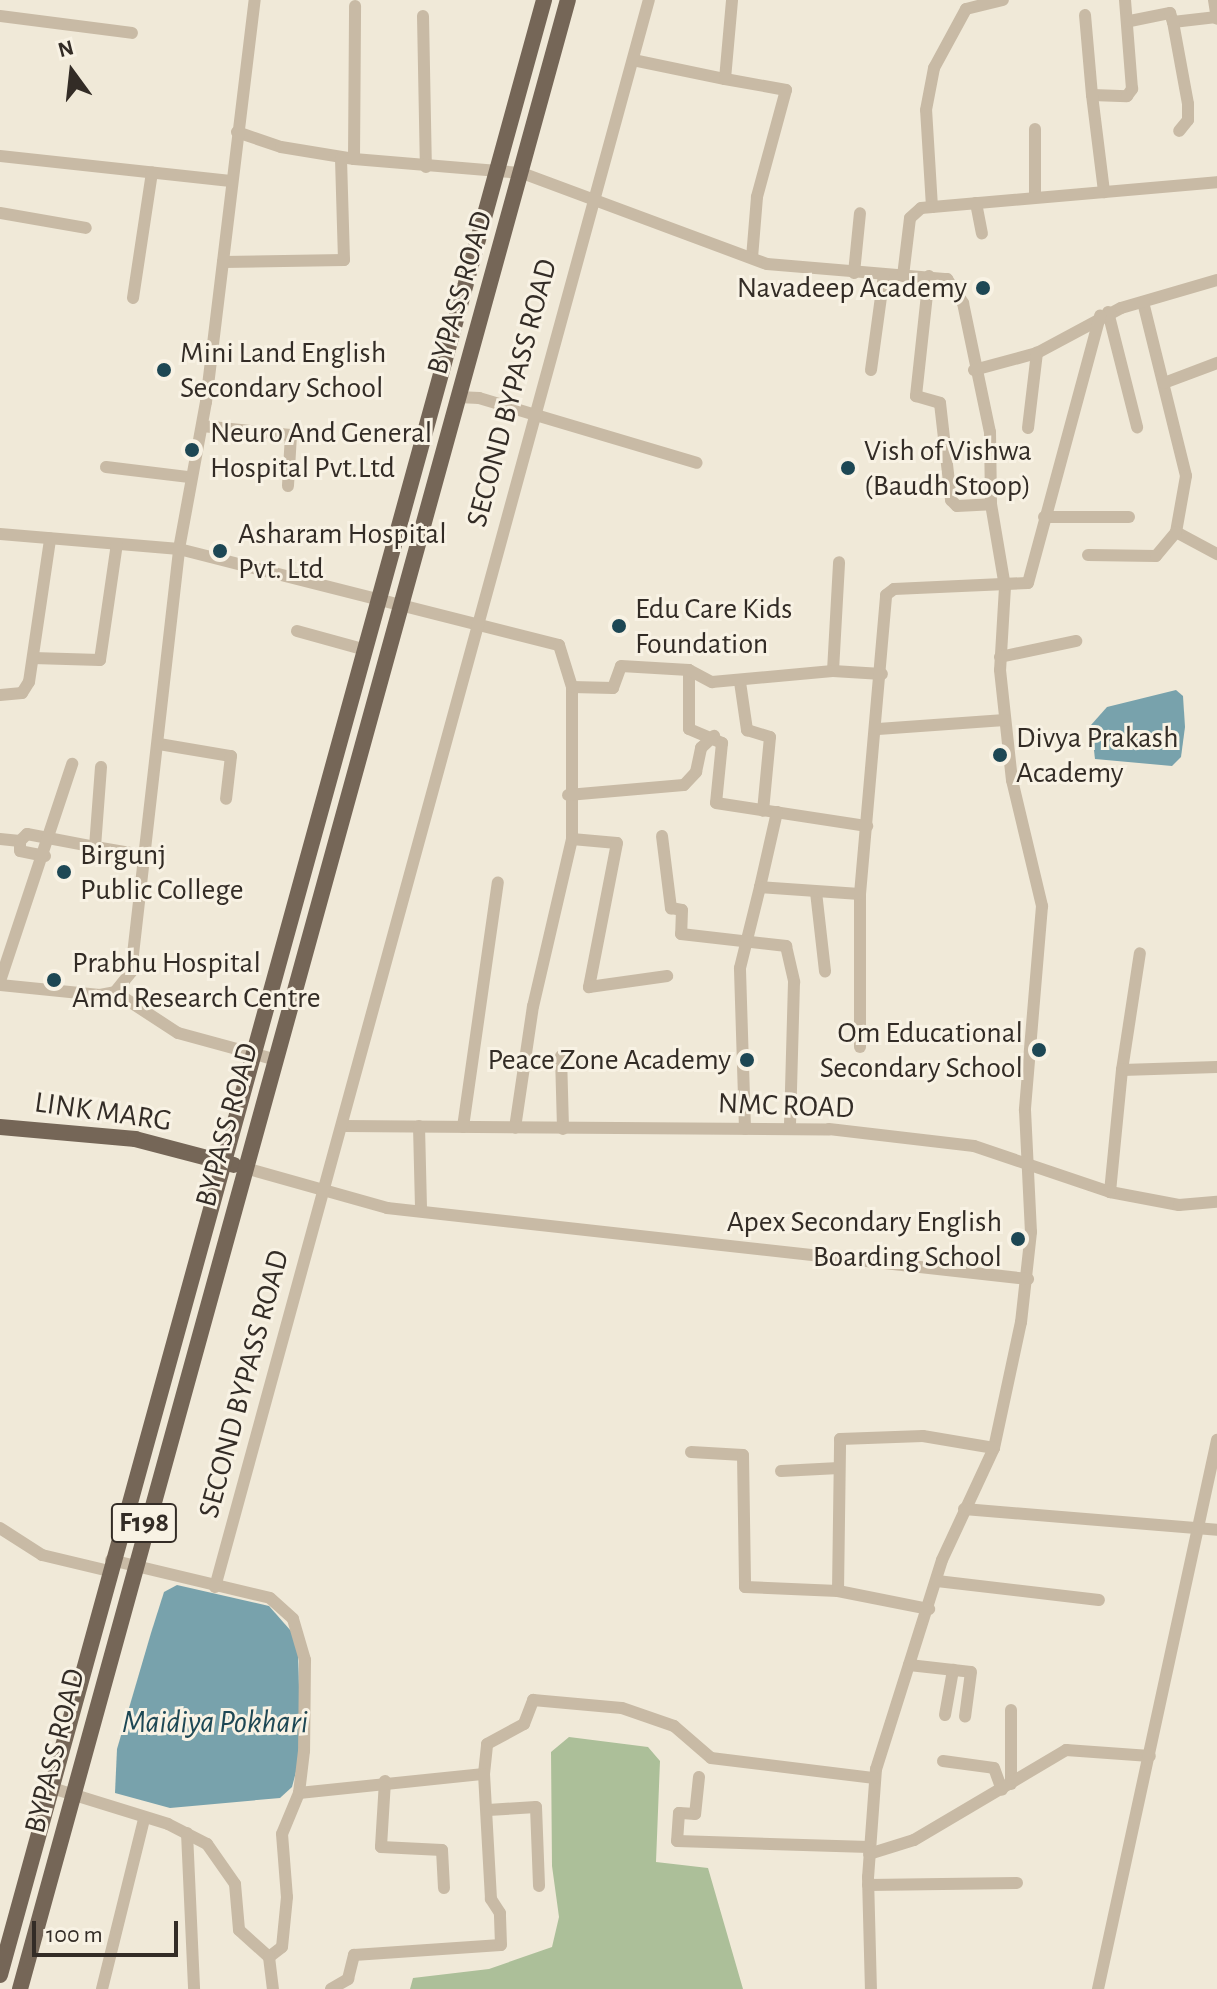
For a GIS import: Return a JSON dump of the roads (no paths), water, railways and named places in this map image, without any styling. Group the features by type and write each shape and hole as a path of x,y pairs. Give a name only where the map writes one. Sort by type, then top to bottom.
{"main road":[{"path":"543,4 566,7"},
{"name":"BYPASS ROAD","path":"0,1975 110,1566 381,598 543,4"},
{"name":"BYPASS ROAD","path":"20,1989 132,1567 566,7"},
{"name":"LINK MARG","path":"0,1127 135,1139 245,1168"},
{"path":"10,1939 32,1947"}],"street":[{"path":"115,992 131,972 149,856 179,549 189,477 202,426 255,0"},
{"name":"SECOND BYPASS ROAD","path":"215,1587 344,1126 593,194 649,0"},
{"path":"725,79 732,0"},
{"path":"932,207 926,110 934,68 966,9 1003,0"},
{"path":"1092,95 1127,96 1132,89 1130,21 1125,0"},
{"path":"1173,22 1217,18 1214,0"},
{"path":"223,262 344,260 355,6"},
{"path":"1130,21 1170,13 1188,104 1188,120 1179,131"},
{"path":"1085,15 1104,192"},
{"path":"0,16 132,33"},
{"path":"423,16 426,167"},
{"path":"633,60 786,90 771,162 757,197 752,258"},
{"path":"1035,129 1035,196"},
{"path":"237,132 348,158 522,173 593,194 752,258 854,273 929,276 957,287 990,432 991,504 1005,587 1000,657 1005,720 1042,906 1025,1110 1029,1166 1028,1279 994,1448 964,1509 937,1581 875,1778 868,1885 871,1989"},
{"path":"0,156 231,181"},
{"path":"133,298 152,172"},
{"path":"903,276 910,218 932,207 1217,182"},
{"path":"976,203 982,233"},
{"path":"0,213 86,228"},
{"path":"854,273 860,213"},
{"path":"871,370 884,275"},
{"path":"929,276 916,396 940,403 951,500 957,506 991,504"},
{"path":"974,370 1037,353 1104,314 1217,280"},
{"path":"1088,555 1156,556 1176,532 1186,476 1143,302"},
{"path":"1104,314 1137,427"},
{"path":"860,1047 860,894 878,729 888,592 1005,587 1028,583 1044,517 1104,314"},
{"path":"1028,428 1037,353"},
{"path":"1164,383 1217,363"},
{"path":"458,397 533,414 697,463"},
{"path":"202,426 291,435 288,486"},
{"path":"106,467 189,477"},
{"path":"1044,517 1129,517"},
{"path":"1176,532 1217,554"},
{"path":"0,534 179,549 559,645 572,687 568,795 572,839 533,1006 515,1128"},
{"path":"0,695 22,693 33,658 50,539"},
{"path":"33,658 100,660 117,544"},
{"path":"833,671 839,562"},
{"path":"297,631 366,650"},
{"path":"1000,657 1076,641"},
{"path":"572,687 613,688 621,666 689,670 712,682 740,682 833,671 882,674"},
{"path":"689,670 689,729 714,736 722,743 713,800 867,826"},
{"path":"740,682 747,730 770,737 770,812 760,887 744,942 740,1028 745,1129"},
{"path":"878,729 1005,720"},
{"path":"568,795 684,785 696,772 701,748 714,736"},
{"path":"159,744 231,756 226,799"},
{"path":"72,764 50,841 45,856 35,869 0,983 80,995 115,992 178,1033 273,1059"},
{"path":"95,847 101,767"},
{"path":"45,856 20,851 20,841 27,834 50,841 149,856"},
{"path":"662,836 671,908 682,910 681,934 786,946 794,982 790,1129"},
{"path":"0,839 20,841"},
{"path":"572,839 617,843 589,987 667,976"},
{"path":"463,1127 471,1039 498,882"},
{"path":"760,887 860,894"},
{"path":"816,892 825,971"},
{"path":"1110,1192 1122,1070 1140,953"},
{"path":"561,1056 563,1129"},
{"path":"1122,1070 1217,1067"},
{"name":"NMC ROAD","path":"344,1126 655,1131 790,1129 974,1146 1110,1192 1179,1205 1217,1202"},
{"path":"419,1126 421,1210"},
{"path":"245,1168 323,1194 421,1210 1028,1279"},
{"path":"838,1591 840,1439 923,1436 994,1448"},
{"path":"1098,1989 1217,1440"},
{"path":"691,1452 743,1455 745,1587 838,1591 929,1609"},
{"path":"781,1471 839,1468"},
{"path":"964,1509 1198,1531 1217,1530"},
{"path":"0,1528 42,1555 132,1567 270,1598 297,1629 306,1709 299,1793 282,1834 287,1897 282,1947 269,1957"},
{"path":"937,1581 1099,1600"},
{"path":"909,1665 971,1672 965,1717"},
{"path":"945,1715 953,1670"},
{"path":"331,1989 348,1979 354,1955 501,1945 500,1913 491,1899 484,1774 487,1744 524,1724 533,1700 622,1708 674,1726 711,1758 875,1778"},
{"path":"1007,1787 1007,1730 1011,1710"},
{"path":"991,1727 1007,1730"},
{"path":"699,1777 695,1814 679,1813 677,1841 869,1850 914,1840 1066,1750 1150,1756"},
{"path":"943,1761 994,1768 1007,1787"},
{"path":"299,1793 385,1781 484,1774"},
{"path":"385,1781 381,1847 442,1850 444,1888"},
{"path":"52,1788 187,1833 222,1859 235,1884 239,1930 269,1957 273,1989"},
{"path":"488,1810 536,1807 539,1886"},
{"path":"102,1989 144,1819"},
{"path":"187,1833 194,1989"},
{"path":"868,1885 1017,1883"}],"water":[{"path":"1176,690 1183,696 1185,727 1181,757 1172,766 1095,759 1091,725 1107,707"},
{"name":"Maidiya Pokhari","path":"177,1585 269,1606 291,1631 298,1653 301,1753 292,1787 280,1798 170,1808 115,1793 117,1749 151,1633 164,1592"}],"place":[{"name":"Navadeep Academy","path":"983,288"},
{"name":"Mini Land English Secondary School","path":"164,370"},
{"name":"Neuro And General Hospital Pvt.Ltd","path":"192,450"},
{"name":"Vish of Vishwa (Baudh Stoop)","path":"848,468"},
{"name":"Asharam Hospital Pvt. Ltd","path":"220,551"},
{"name":"Edu Care Kids Foundation","path":"619,626"},
{"name":"Divya Prakash Academy","path":"1000,755"},
{"name":"Birgunj Public College","path":"64,872"},
{"name":"Prabhu Hospital Amd Research Centre","path":"54,980"},
{"name":"Om Educational Secondary School","path":"1039,1050"},
{"name":"Peace Zone Academy","path":"747,1060"},
{"name":"Apex Secondary English Boarding School","path":"1018,1239"}]}
